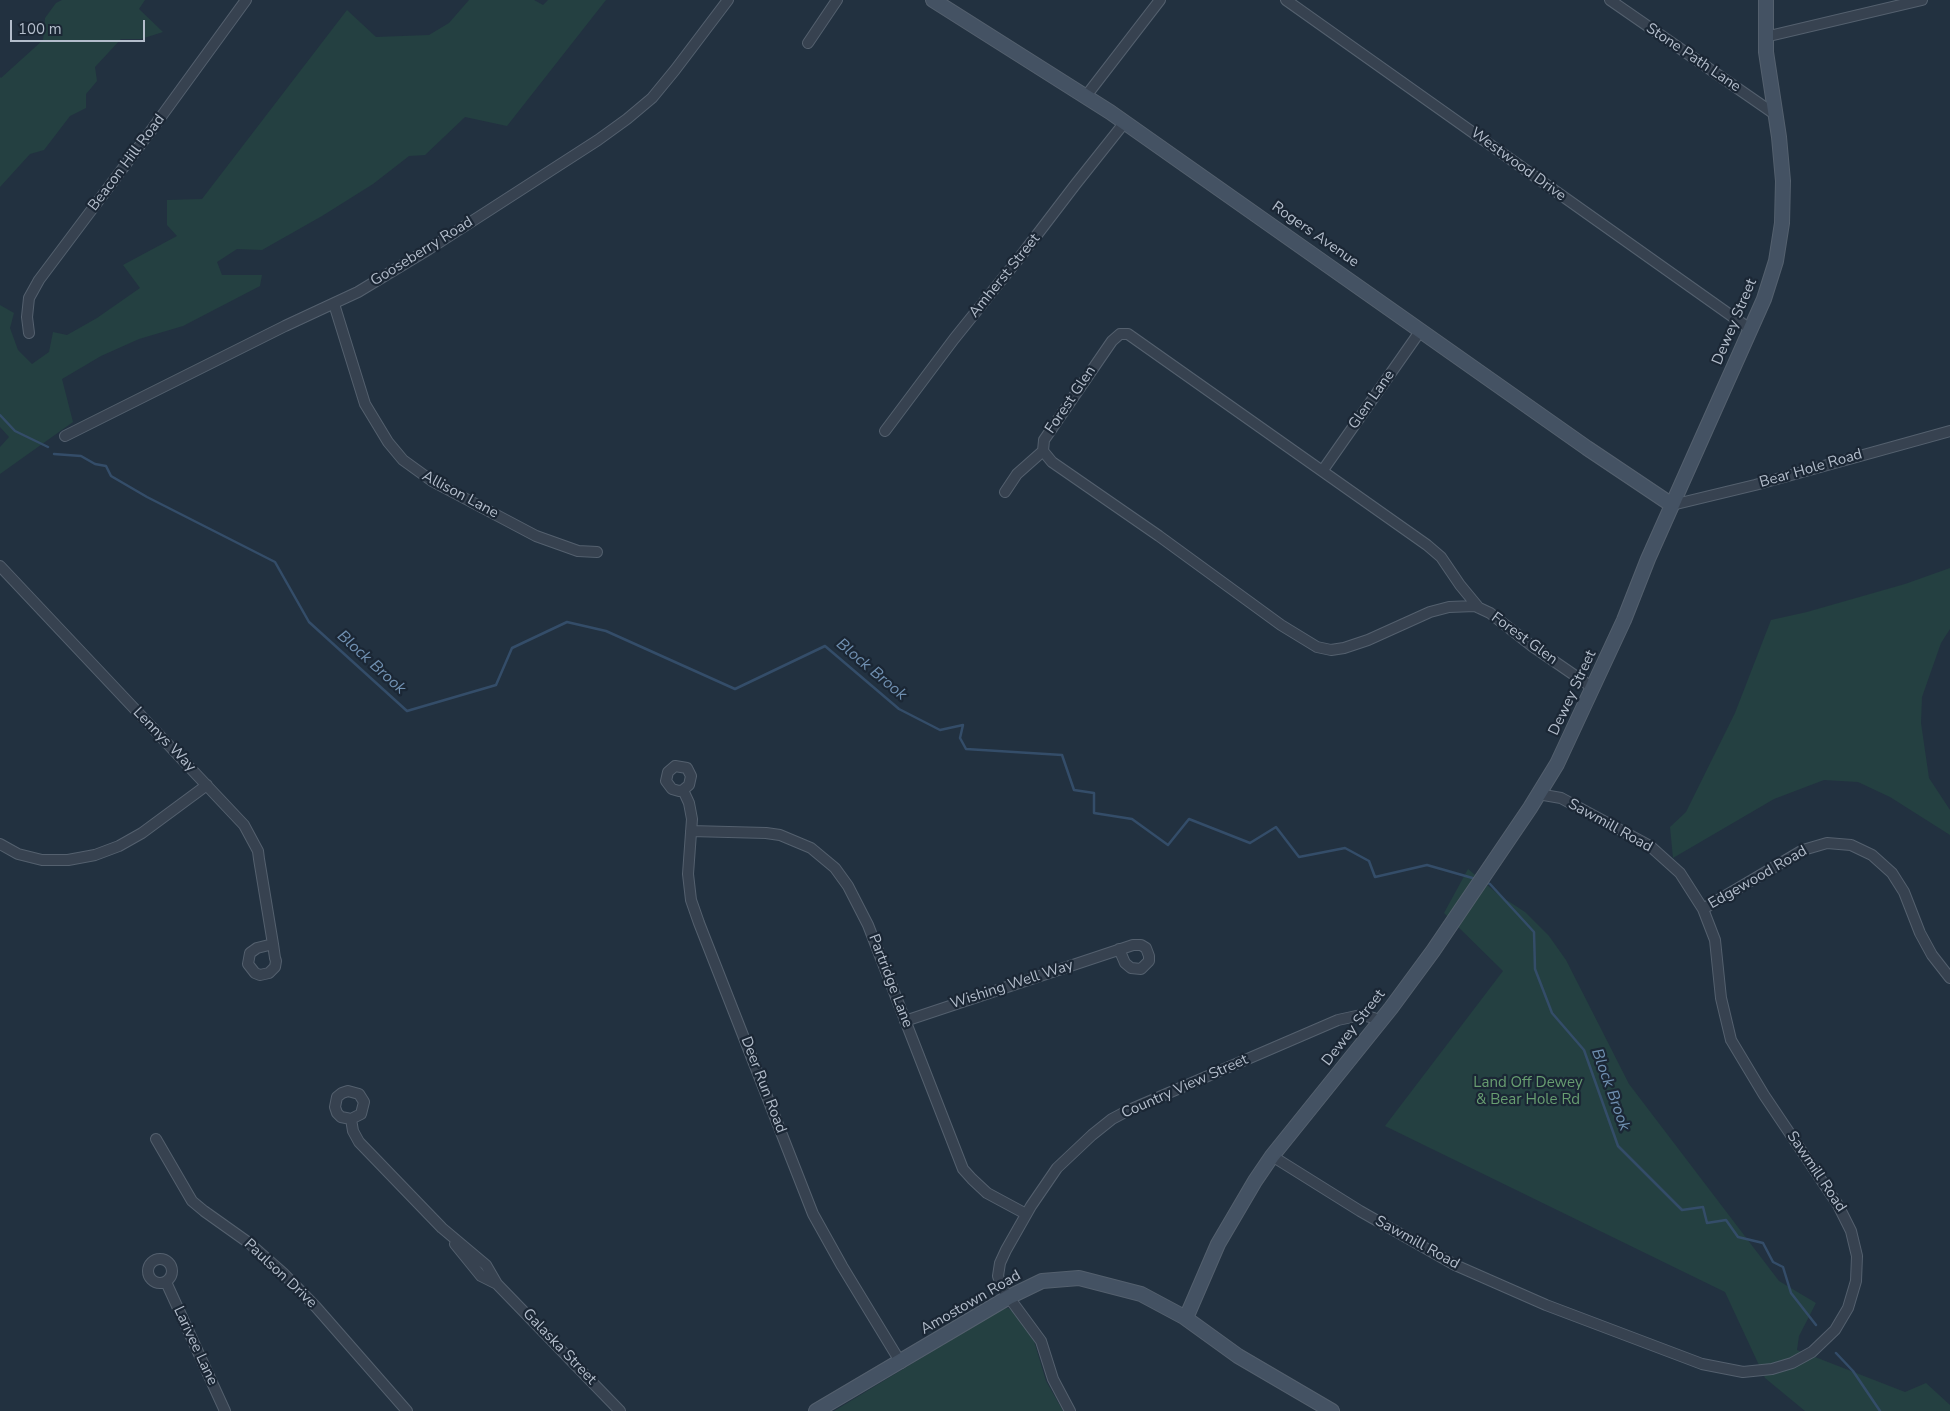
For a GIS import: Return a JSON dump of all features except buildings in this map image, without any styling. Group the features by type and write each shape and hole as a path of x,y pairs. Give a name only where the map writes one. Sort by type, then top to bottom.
{"main road":[{"name":"Rogers Avenue","path":"933,0 1125,122 1580,443 1672,505"},
{"name":"Dewey Street","path":"1186,1318 1205,1272 1243,1199 1272,1156 1381,1022 1433,951 1557,764 1624,620 1672,505 1771,280 1781,232 1783,181 1776,115 1768,70 1766,0"},
{"name":"Amostown Road","path":"816,1411 901,1363 1009,1298 1042,1281 1079,1278 1141,1294 1186,1318 1238,1356 1332,1411"}],"street":[{"name":"Beacon Hill Road","path":"29,333 27,317 29,298 39,280 246,0"},
{"name":"Gooseberry Road","path":"65,436 374,283 598,140 628,119 666,82 728,0"},
{"path":"808,42 837,0"},
{"path":"1086,96 1160,0"},
{"name":"Westwood Drive","path":"1286,0 1750,329"},
{"name":"Stone Path Lane","path":"1610,0 1776,115"},
{"path":"1766,36 1922,0"},
{"name":"Amherst Street","path":"886,431 954,339 1125,122"},
{"name":"Allison Lane","path":"334,304 365,404 381,433 403,460 432,481 536,536 573,550 597,552"},
{"name":"Glen Lane","path":"1323,470 1421,330"},
{"name":"Forest Glen","path":"1479,608 1441,557 1427,545 1140,341 1125,333 1118,335 1112,342 1056,420 1044,440 1043,452 1052,462 1281,625 1317,647 1331,650 1356,645 1413,618 1439,609 1467,605 1490,613 1532,646 1593,688"},
{"name":"Bear Hole Road","path":"1672,505 1755,485 1950,431"},
{"path":"1005,492 1017,474 1043,452"},
{"name":"Lennys Way","path":"0,566 244,825 254,842 259,859 273,944"},
{"path":"0,844 18,854 42,860 68,860 95,854 119,846 142,833 207,784"},
{"name":"Deer Run Road","path":"684,790 690,808 691,830 688,874 693,906 813,1214 901,1363"},
{"name":"Sawmill Road","path":"1272,1156 1360,1211 1455,1265 1524,1297 1702,1364 1732,1371 1763,1371 1781,1367 1802,1358 1830,1336 1848,1308 1857,1273 1855,1248 1848,1224 1838,1205 1764,1095 1731,1040 1721,998 1715,940 1703,909 1680,873 1666,858 1650,846 1560,798 1538,794"},
{"name":"Partridge Lane","path":"691,830 766,833 780,836 802,843 824,857 841,876 860,908 964,1169 987,1193 1026,1214"},
{"name":"Edgewood Road","path":"1703,909 1804,850 1827,843 1851,846 1872,855 1892,873 1904,892 1920,933 1932,955 1950,978"},
{"name":"Wishing Well Way","path":"905,1021 1119,949"},
{"name":"Country View Street","path":"1070,1411 1053,1379 1041,1341 1000,1285 998,1276 1003,1256 1046,1183 1063,1162 1085,1140 1120,1114 1338,1020 1361,1015 1381,1022"},
{"name":"Galaska Street","path":"351,1120 356,1137 364,1148 442,1228 478,1273 497,1284 620,1411"},
{"name":"Paulson Drive","path":"156,1139 192,1201 255,1248 289,1278 407,1411"},
{"name":"Larivee Lane","path":"166,1282 225,1411"}],"green space":[{"path":"62,0 145,0 139,9 163,32 141,39 121,39 95,67 97,81 86,94 86,108 70,116 44,150 30,154 0,187 0,77 43,40 45,18 56,3"},
{"path":"469,0 534,0 543,5 548,0 606,0 507,126 465,117 425,155 409,156 373,184 322,216 262,250 237,249 217,262 222,275 262,275 260,286 183,326 139,339 101,356 62,379 73,422 0,474 0,447 9,437 0,427 0,305 14,313 10,328 18,350 32,364 49,352 53,332 67,335 97,318 140,288 123,265 177,236 167,225 167,200 202,199 347,10 376,37 429,35 449,23"},
{"path":"1950,568 1950,629 1941,643 1922,697 1921,723 1929,778 1950,810 1950,835 1890,797 1858,782 1824,780 1774,799 1673,858 1670,827 1686,812 1735,713 1771,620 1807,612 1905,584"},
{"name":"Land Off Dewey & Bear Hole Rd","path":"1468,869 1499,895 1525,912 1549,936 1566,960 1629,1084 1779,1281 1816,1303 1799,1336 1797,1350 1905,1392 1926,1383 1950,1405 1950,1411 1805,1411 1765,1378 1725,1292 1385,1126 1503,971 1444,913"},
{"path":"1008,1308 1014,1312 1034,1341 1046,1381 1063,1411 834,1411 1002,1309"}],"waterway":[{"name":"Block Brook","path":"0,415 15,431 48,447"},
{"name":"Block Brook","path":"54,454 81,456 95,464 106,466 111,476 147,497 275,562 309,622 407,711 496,685 512,648 567,622 606,631 735,689 825,646 899,709 940,730 963,725 960,738 966,749 1062,755 1074,790 1094,793 1094,813 1132,819 1168,845 1189,819 1250,843 1276,827 1299,857 1345,848 1369,861 1375,877 1427,865 1476,879"},
{"name":"Block Brook","path":"1486,882 1490,884 1534,932 1535,969 1552,1013 1584,1050 1618,1146 1682,1210 1703,1207 1707,1223 1726,1220 1738,1237 1763,1243 1773,1262 1783,1267 1791,1293 1816,1325"},
{"name":"Block Brook","path":"1836,1353 1853,1371 1880,1411"}]}
